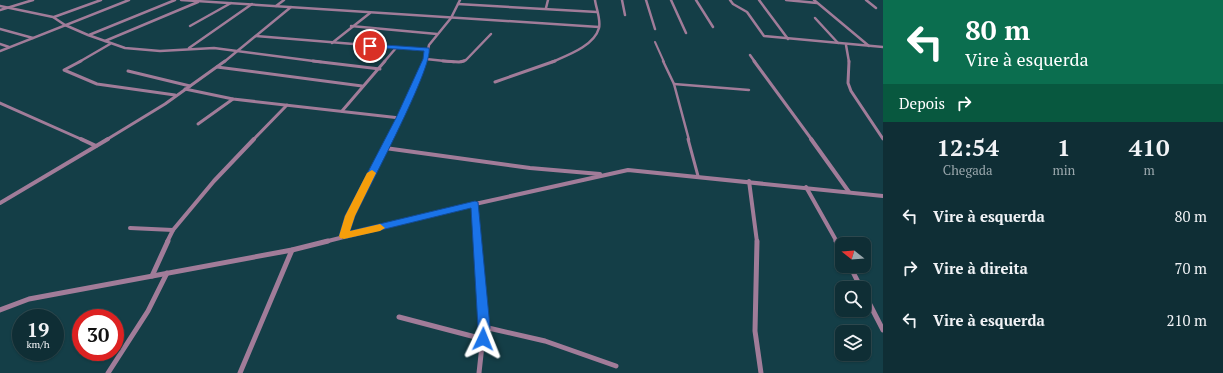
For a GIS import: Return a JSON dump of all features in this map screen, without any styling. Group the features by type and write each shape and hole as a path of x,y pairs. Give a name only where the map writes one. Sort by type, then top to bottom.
{"street":[{"path":"0,10 32,0"},
{"path":"53,17 101,0"},
{"path":"0,51 129,0"},
{"path":"88,35 175,0"},
{"path":"181,0 599,27"},
{"path":"238,3 243,0"},
{"path":"276,6 284,0"},
{"path":"546,8 548,0"},
{"path":"495,82 510,75 552,62 585,47 593,40 599,27 595,0"},
{"path":"622,0 624,15"},
{"path":"646,0 655,29"},
{"path":"671,0 686,32"},
{"path":"696,0 713,27"},
{"path":"730,0 733,4 747,12 764,36 883,47"},
{"path":"759,0 788,39"},
{"path":"786,0 817,3"},
{"path":"814,0 869,46"},
{"path":"866,0 876,8"},
{"path":"105,41 200,1"},
{"path":"344,236 350,216 400,118 426,59 427,50 437,34 450,18 459,2 597,12"},
{"path":"190,26 231,3"},
{"path":"188,49 253,4"},
{"path":"0,6 53,17 65,25 110,44 143,50 214,48 236,52 380,69"},
{"path":"0,203 96,146 190,86 217,67 291,7"},
{"path":"332,44 351,26 370,13"},
{"path":"815,18 838,44"},
{"path":"351,26 437,34"},
{"path":"0,29 34,38"},
{"path":"426,59 460,62 466,60 491,34"},
{"path":"256,36 332,44 427,50"},
{"path":"0,44 10,47"},
{"path":"110,44 64,70 97,84 175,95"},
{"path":"846,44 850,65 848,83 851,91 883,139"},
{"path":"342,111 362,88 362,86 380,69 396,48"},
{"path":"750,55 849,192"},
{"path":"217,67 362,86"},
{"path":"128,71 190,86"},
{"path":"184,89 233,99 400,118"},
{"path":"198,124 233,99"},
{"path":"0,103 96,146"},
{"path":"152,276 173,230 214,181 287,105"},
{"path":"385,148 530,168 605,174"},
{"path":"0,310 29,299 292,250 475,204 628,170 749,181 883,196"},
{"path":"749,181 757,245 755,331 761,373"},
{"path":"806,187 835,239"},
{"path":"475,204 484,327 479,373"},
{"path":"130,228 173,230"},
{"path":"240,373 292,250"},
{"path":"108,373 148,311 167,273"},
{"path":"871,307 883,330"},
{"path":"399,318 483,339"},
{"path":"484,327 545,341 616,366"}],"lane":[{"path":"655,42 674,84 698,176"},
{"path":"674,84 749,90"}],"slow traffic":[{"path":"372,173 350,216 344,236 380,228"}],"route":[{"path":"370,46 427,50 426,59 415,87 400,118 350,216 344,236 475,204 484,327 483,339"}]}
